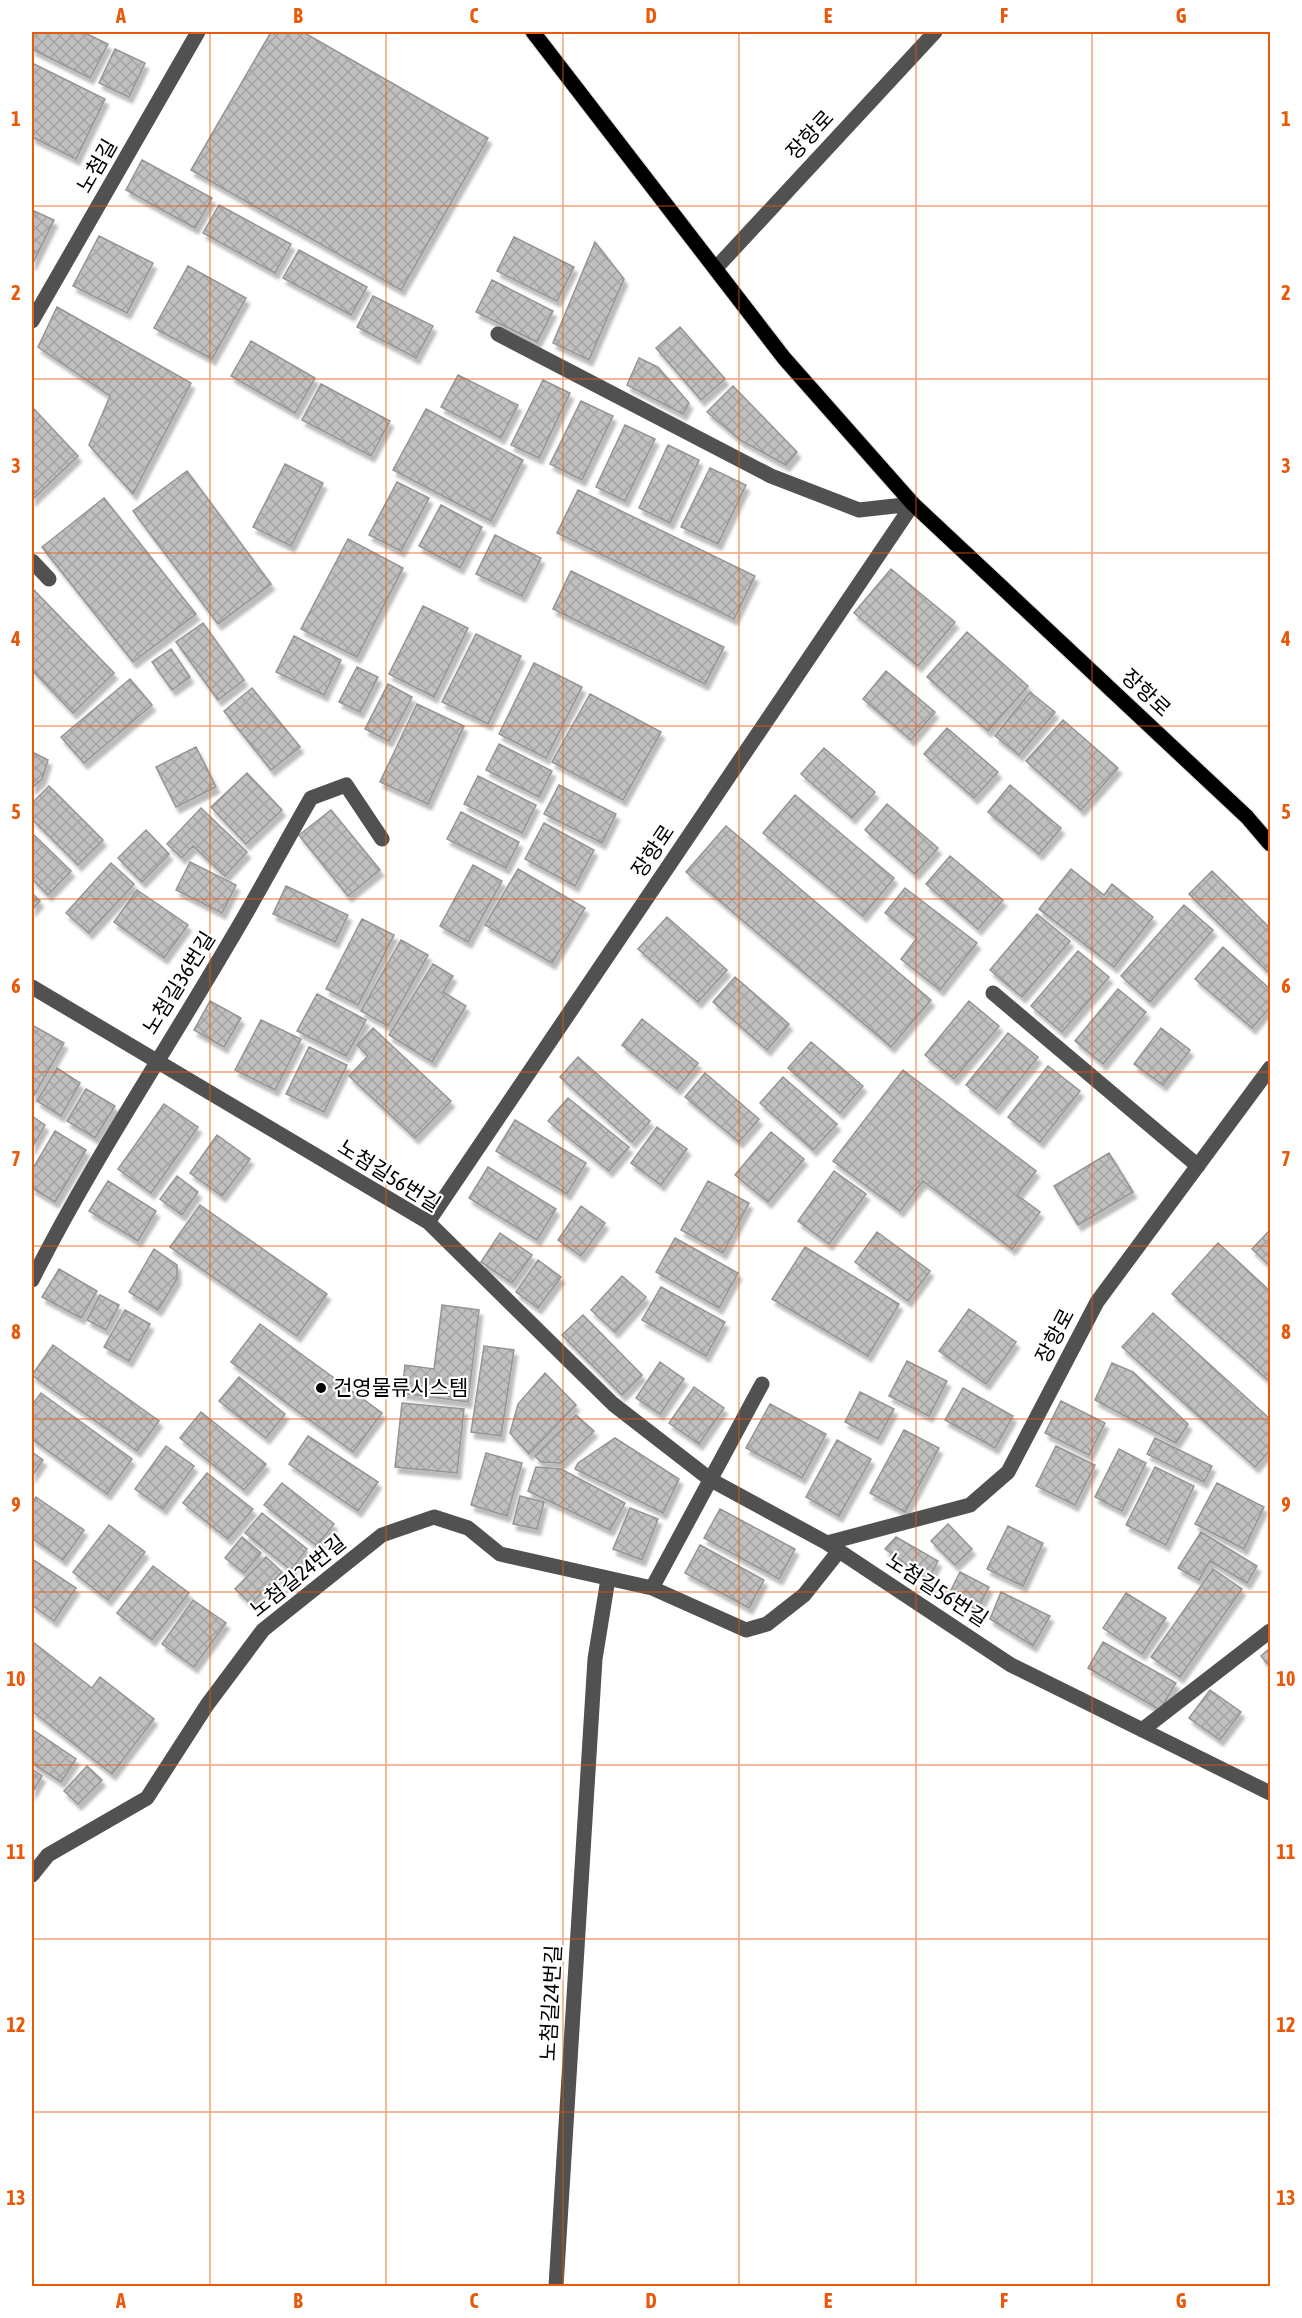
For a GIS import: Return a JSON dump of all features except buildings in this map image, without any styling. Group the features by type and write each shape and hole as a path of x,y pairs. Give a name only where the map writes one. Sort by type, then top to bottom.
{"main road":[{"name":"장항로","path":"533,32 784,358 913,504 1247,816 1270,842"}],"street":[{"name":"노첨길","path":"32,321 198,32"},
{"name":"장항로","path":"716,268 935,32"},
{"path":"498,334 771,477 860,510 913,504"},
{"name":"장항로","path":"428,1222 913,504"},
{"path":"32,561 49,579"},
{"name":"노첨길36번길","path":"32,1280 156,1060 230,942 311,798 346,785 382,839"},
{"name":"노첨길56번길","path":"32,987 428,1222 613,1404 711,1480 833,1547 1011,1665 1270,1793"},
{"path":"993,993 1198,1166"},
{"name":"장항로","path":"833,1547 970,1505 1008,1472 1097,1302 1270,1068"},
{"path":"652,1588 762,1384"},
{"name":"노첨길24번길","path":"32,1875 48,1855 147,1798 207,1704 263,1630 382,1535 434,1517 468,1528 500,1554 652,1588 746,1630 767,1624 804,1595 833,1547"},
{"name":"노첨길24번길","path":"556,2286 594,1671 608,1579"},
{"path":"1142,1730 1270,1631"}],"place":[{"name":"건영물류시스템","path":"321,1388"}]}
